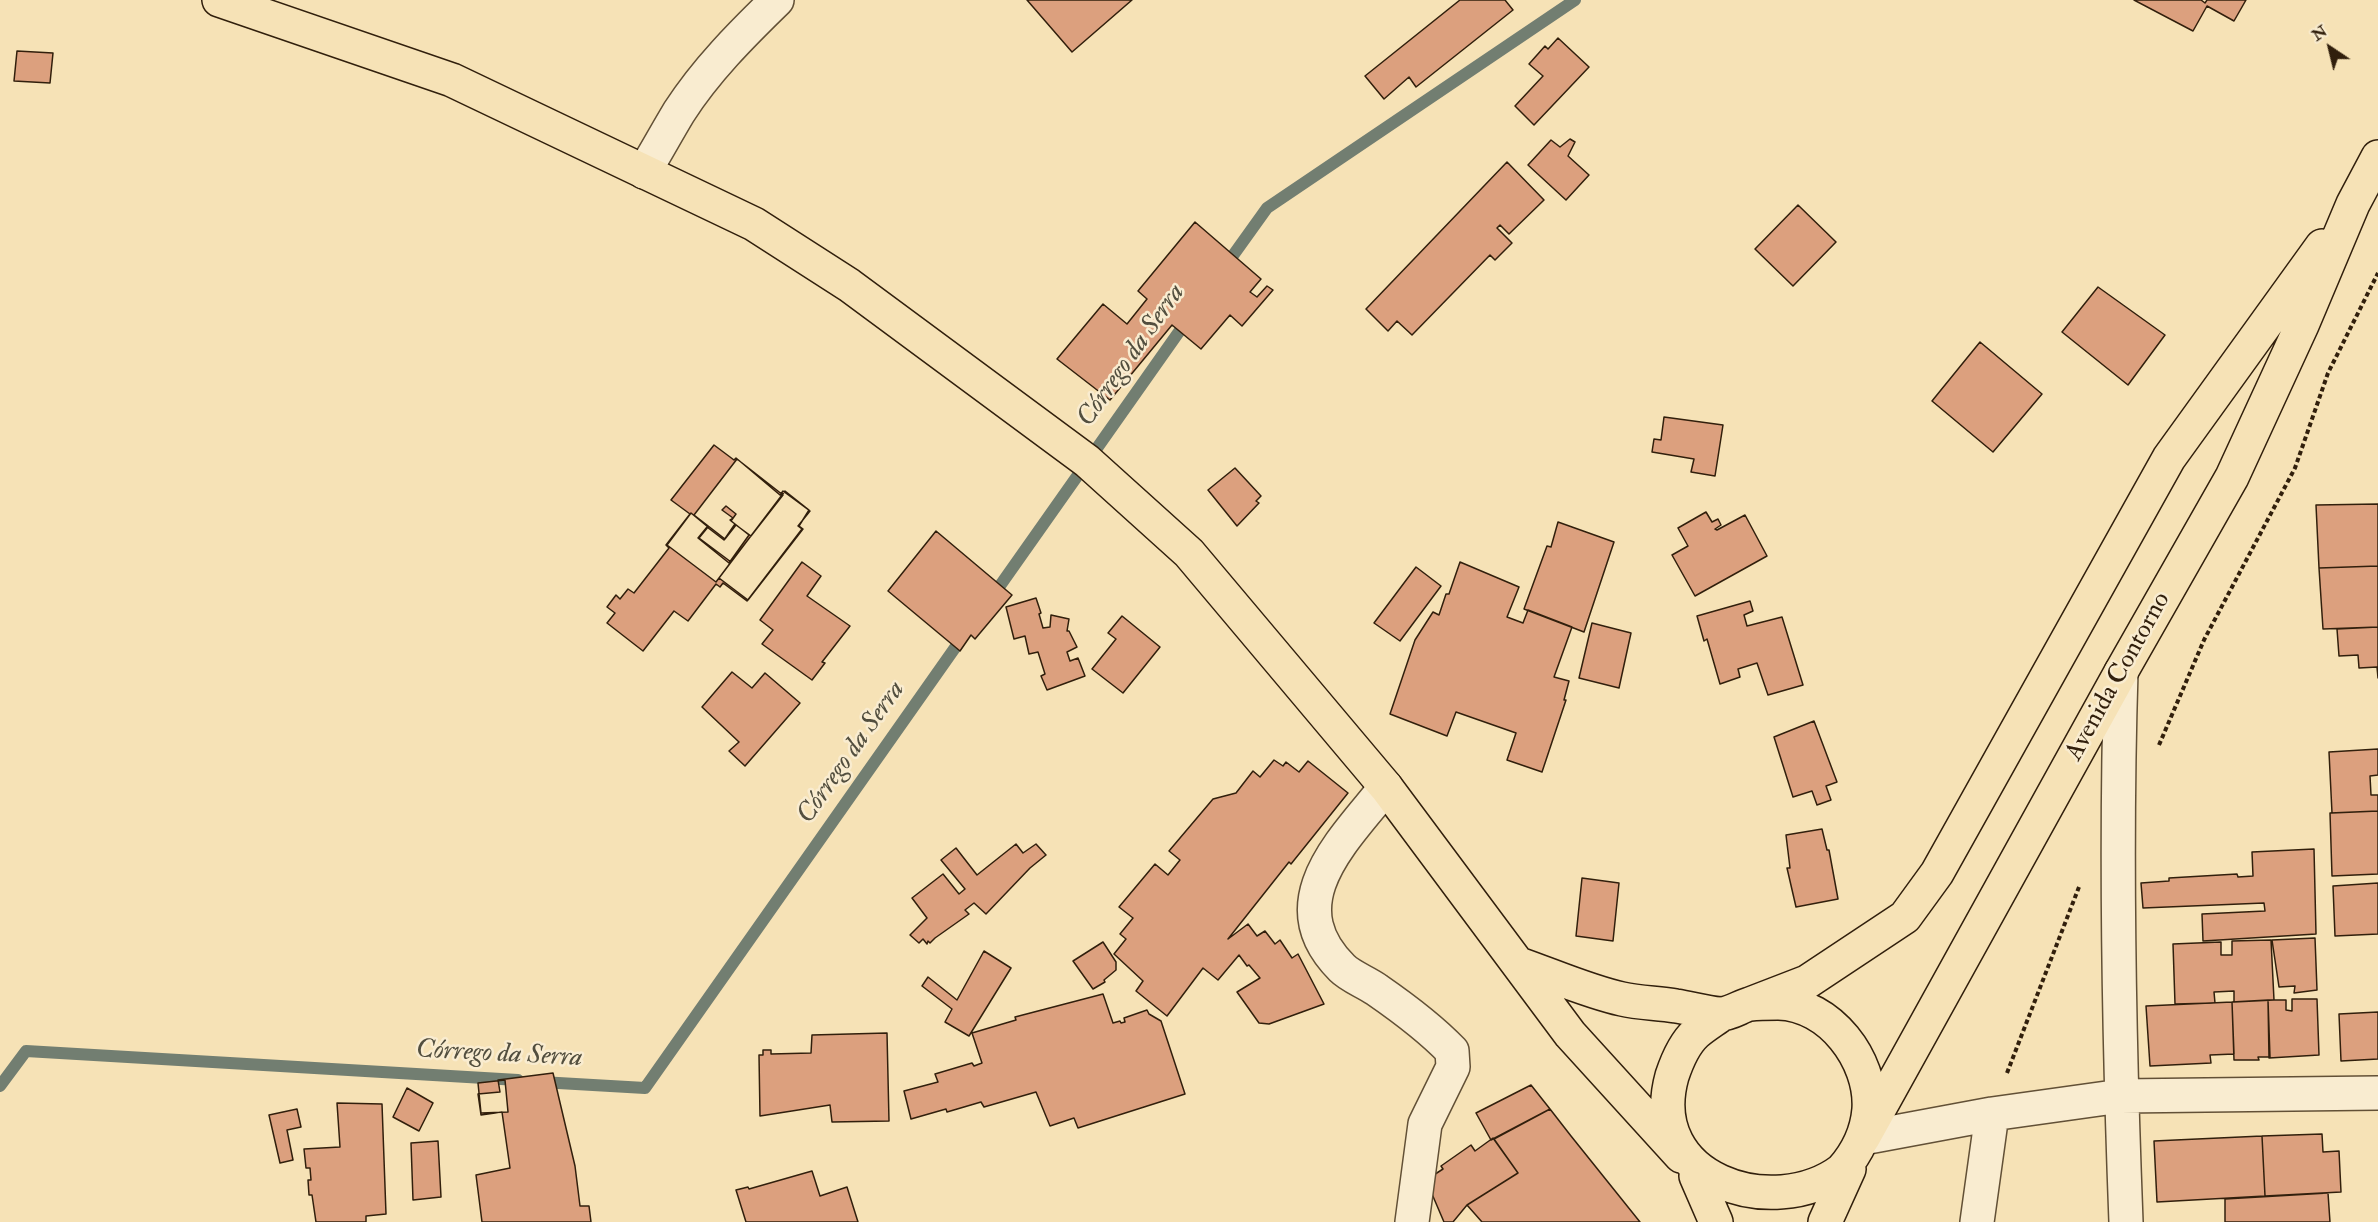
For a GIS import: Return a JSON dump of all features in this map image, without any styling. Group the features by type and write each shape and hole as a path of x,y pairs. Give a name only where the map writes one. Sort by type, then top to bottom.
{"main road":[{"path":"219,0 452,80 754,224 849,285 1087,461 1189,553 1386,787 1569,1034 1688,1165 1719,1193 1748,1203 1778,1204 1808,1196 1834,1180 1858,1147 1869,1109 1866,1079 1855,1051 1835,1028 1810,1011 1781,1003 1736,1009 1621,999 1518,964"},
{"name":"Avenida Contorno","path":"1824,1222 1858,1147 2121,672 2232,477 2302,325 2353,204 2378,157"},
{"name":"Avenida Contorno","path":"1736,1009 1807,982 1905,917 1937,873 2169,458 2353,204"},
{"path":"1716,1222 1669,1125 1668,1093 1676,1061 1695,1034 1736,1009"}],"street":[{"path":"644,172 680,111 705,77 741,35 777,0"},
{"path":"2121,672 2118,785 2121,1096 2126,1222"},
{"path":"1386,787 1334,851 1318,881 1313,909 1320,939 1343,968 1376,989 1452,1051 1453,1067 1425,1124 1412,1222"},
{"path":"1858,1147 1992,1114 2121,1096 2378,1093"},
{"path":"1977,1222 1992,1114"}],"path":[{"path":"2159,746 2204,640 2295,468 2328,373 2378,273"},
{"path":"1992,1114 2080,884"}],"building":[{"path":"1027,0 1132,0 1072,52"},
{"path":"1460,0 1505,0 1513,10 1416,87 1409,77 1384,99 1365,76"},
{"path":"2134,0 2201,0 2205,3 2207,0 2246,0 2234,21 2207,6 2193,31"},
{"path":"1558,38 1589,67 1534,125 1515,106 1543,76 1529,64 1545,46 1548,49"},
{"path":"17,51 53,53 50,83 14,81"},
{"path":"1570,139 1575,142 1568,156 1589,175 1566,200 1528,165 1551,140 1560,147"},
{"path":"1507,162 1544,200 1509,234 1500,225 1497,228 1512,243 1495,260 1490,255 1412,335 1397,321 1388,331 1366,309"},
{"path":"1798,205 1836,242 1793,286 1755,249"},
{"path":"1195,222 1261,279 1250,292 1257,297 1267,286 1273,290 1242,326 1230,315 1201,349 1172,325 1110,400 1057,359 1103,304 1127,324 1147,299 1138,291"},
{"path":"2098,287 2165,335 2128,385 2062,332"},
{"path":"1980,342 2042,394 1993,452 1932,401"},
{"path":"1664,417 1723,425 1715,476 1691,472 1694,459 1652,452 1654,439 1661,440"},
{"path":"714,445 734,460 736,458 780,495 783,491 810,511 798,526 802,529 747,601 723,583 720,587 716,584 688,621 674,611 643,651 607,623 615,613 607,607 616,595 620,599 628,589 634,593 669,548 666,545 690,514 671,500","holes":["735,524 749,535 729,563 698,538 707,527 724,540"]},
{"path":"737,459 783,495 751,536 736,525 725,539 694,515","holes":["726,506 736,514 731,521 733,518 722,510"]},
{"path":"1235,468 1261,496 1256,501 1259,503 1237,526 1208,490"},
{"path":"785,491 809,510 799,526 803,529 748,600 719,578"},
{"path":"2378,504 2378,566 2319,568 2316,505"},
{"path":"1706,512 1712,522 1718,519 1721,525 1715,529 1717,530 1745,515 1767,556 1695,596 1672,555 1688,546 1678,528"},
{"path":"691,513 708,527 699,538 731,562 716,582 667,545"},
{"path":"1558,522 1614,542 1584,632 1524,609 1547,546 1551,547"},
{"path":"936,531 1012,595 975,639 971,635 960,651 888,591"},
{"path":"802,562 821,576 807,596 850,626 822,662 825,663 812,680 762,644 773,630 760,620"},
{"path":"1460,562 1519,587 1507,617 1523,623 1528,610 1572,627 1554,677 1569,681 1564,700 1566,700 1542,772 1507,760 1516,733 1456,712 1447,736 1390,714 1415,640 1433,612 1439,615"},
{"path":"2378,566 2378,627 2323,629 2319,568"},
{"path":"1416,567 1441,586 1400,641 1374,623"},
{"path":"1036,598 1043,628 1050,627 1051,615 1069,619 1067,631 1077,647 1067,652 1070,661 1078,658 1085,676 1047,690 1041,676 1045,674 1038,652 1029,654 1025,636 1014,639 1006,607"},
{"path":"1750,601 1753,611 1744,615 1747,626 1782,617 1803,685 1768,695 1757,663 1738,669 1740,677 1720,684 1707,639 1704,641 1697,616"},
{"path":"1122,616 1160,647 1123,693 1092,669 1116,639 1108,633"},
{"path":"1592,623 1631,633 1619,688 1579,678"},
{"path":"2378,627 2378,678 2377,667 2359,668 2358,655 2339,656 2337,629"},
{"path":"732,672 752,688 765,673 800,703 745,766 729,751 739,742 702,707"},
{"path":"1814,721 1837,782 1826,786 1831,800 1817,805 1812,791 1793,797 1774,737"},
{"path":"2378,749 2378,775 2370,776 2371,795 2378,795 2378,811 2332,813 2329,752"},
{"path":"1274,760 1283,766 1286,762 1299,772 1308,761 1348,793 1228,939 1248,924 1257,936 1265,931 1275,944 1280,940 1292,958 1298,954 1324,1004 1269,1024 1259,1023 1237,992 1260,978 1239,955 1218,980 1203,968 1167,1016 1136,991 1143,981 1114,954 1126,939 1120,934 1133,918 1119,907 1155,864 1168,875 1180,860 1169,851 1213,799 1236,793 1253,771 1260,777"},
{"path":"2378,811 2378,874 2332,876 2330,813"},
{"path":"1822,829 1827,850 1829,850 1838,899 1796,907 1787,868 1790,868 1786,835"},
{"path":"1016,844 1023,853 1036,844 1046,855 1030,868 986,914 974,903 965,910 969,914 930,943 928,941 927,944 923,939 919,943 910,935 927,918 912,898 943,874 959,894 965,889 941,860 956,848 977,875"},
{"path":"2314,849 2316,934 2203,941 2202,914 2265,911 2264,903 2143,908 2141,883 2169,881 2169,878 2237,874 2238,877 2253,876 2252,852"},
{"path":"1582,878 1619,883 1613,941 1576,936"},
{"path":"2378,883 2378,934 2335,936 2333,886"},
{"path":"2315,938 2317,990 2294,993 2295,986 2279,987 2272,940"},
{"path":"2271,940 2274,1000 2234,1002 2234,991 2214,992 2215,1003 2175,1004 2173,944 2221,942 2221,955 2232,955 2232,941"},
{"path":"1103,942 1116,962 1116,970 1104,980 1105,982 1093,989 1073,961"},
{"path":"984,951 1011,968 969,1036 945,1022 952,1009 922,986 928,977 957,1000"},
{"path":"1103,994 1113,1023 1125,1022 1124,1018 1147,1010 1149,1014 1161,1021 1185,1094 1078,1128 1074,1118 1050,1126 1036,1092 984,1107 981,1102 911,1119 904,1091 938,1082 935,1074 972,1063 974,1066 982,1063 972,1033 1016,1020 1015,1017"},
{"path":"2292,999 2317,999 2319,1055 2269,1058 2268,1000 2286,1000 2286,1010 2292,1011"},
{"path":"2268,1000 2270,1057 2258,1057 2259,1060 2234,1060 2232,1002"},
{"path":"2232,1002 2234,1054 2210,1055 2211,1063 2150,1066 2146,1006"},
{"path":"2378,1012 2378,1059 2341,1061 2339,1014"},
{"path":"887,1033 889,1121 832,1122 830,1105 760,1116 759,1055 763,1055 763,1050 771,1050 771,1054 811,1053 812,1035"},
{"path":"553,1073 575,1166 580,1206 589,1206 591,1222 482,1222 476,1175 510,1168 502,1112 481,1115 478,1094 500,1092 498,1080"},
{"path":"505,1080 508,1112 481,1113 478,1083"},
{"path":"1531,1085 1550,1109 1491,1140 1476,1113"},
{"path":"407,1088 433,1103 419,1131 393,1117"},
{"path":"337,1103 382,1104 386,1214 366,1216 366,1222 316,1222 312,1195 309,1195 310,1168 306,1168 304,1149 340,1147"},
{"path":"297,1109 301,1127 287,1130 293,1160 280,1163 269,1115"},
{"path":"1550,1109 1640,1222 1482,1222 1467,1205 1518,1173 1494,1139"},
{"path":"2322,1134 2323,1152 2339,1151 2341,1192 2265,1196 2262,1136"},
{"path":"2262,1136 2265,1196 2157,1202 2154,1141"},
{"path":"1493,1138 1518,1173 1467,1205 1453,1222 1444,1222 1426,1180 1443,1169 1441,1166 1471,1145 1475,1151"},
{"path":"438,1141 441,1197 413,1200 411,1143"},
{"path":"812,1171 820,1196 847,1187 858,1222 746,1222 736,1190 748,1187 749,1189"},
{"path":"2328,1193 2330,1222 2225,1222 2225,1199"}],"waterway":[{"name":"Córrego da Serra","path":"1224,268 1267,208 1575,0"},
{"name":"Córrego da Serra","path":"992,597 1188,319"},
{"name":"Córrego da Serra","path":"541,1082 645,1088 964,635"},
{"name":"Córrego da Serra","path":"0,1086 26,1051 518,1080"}]}
